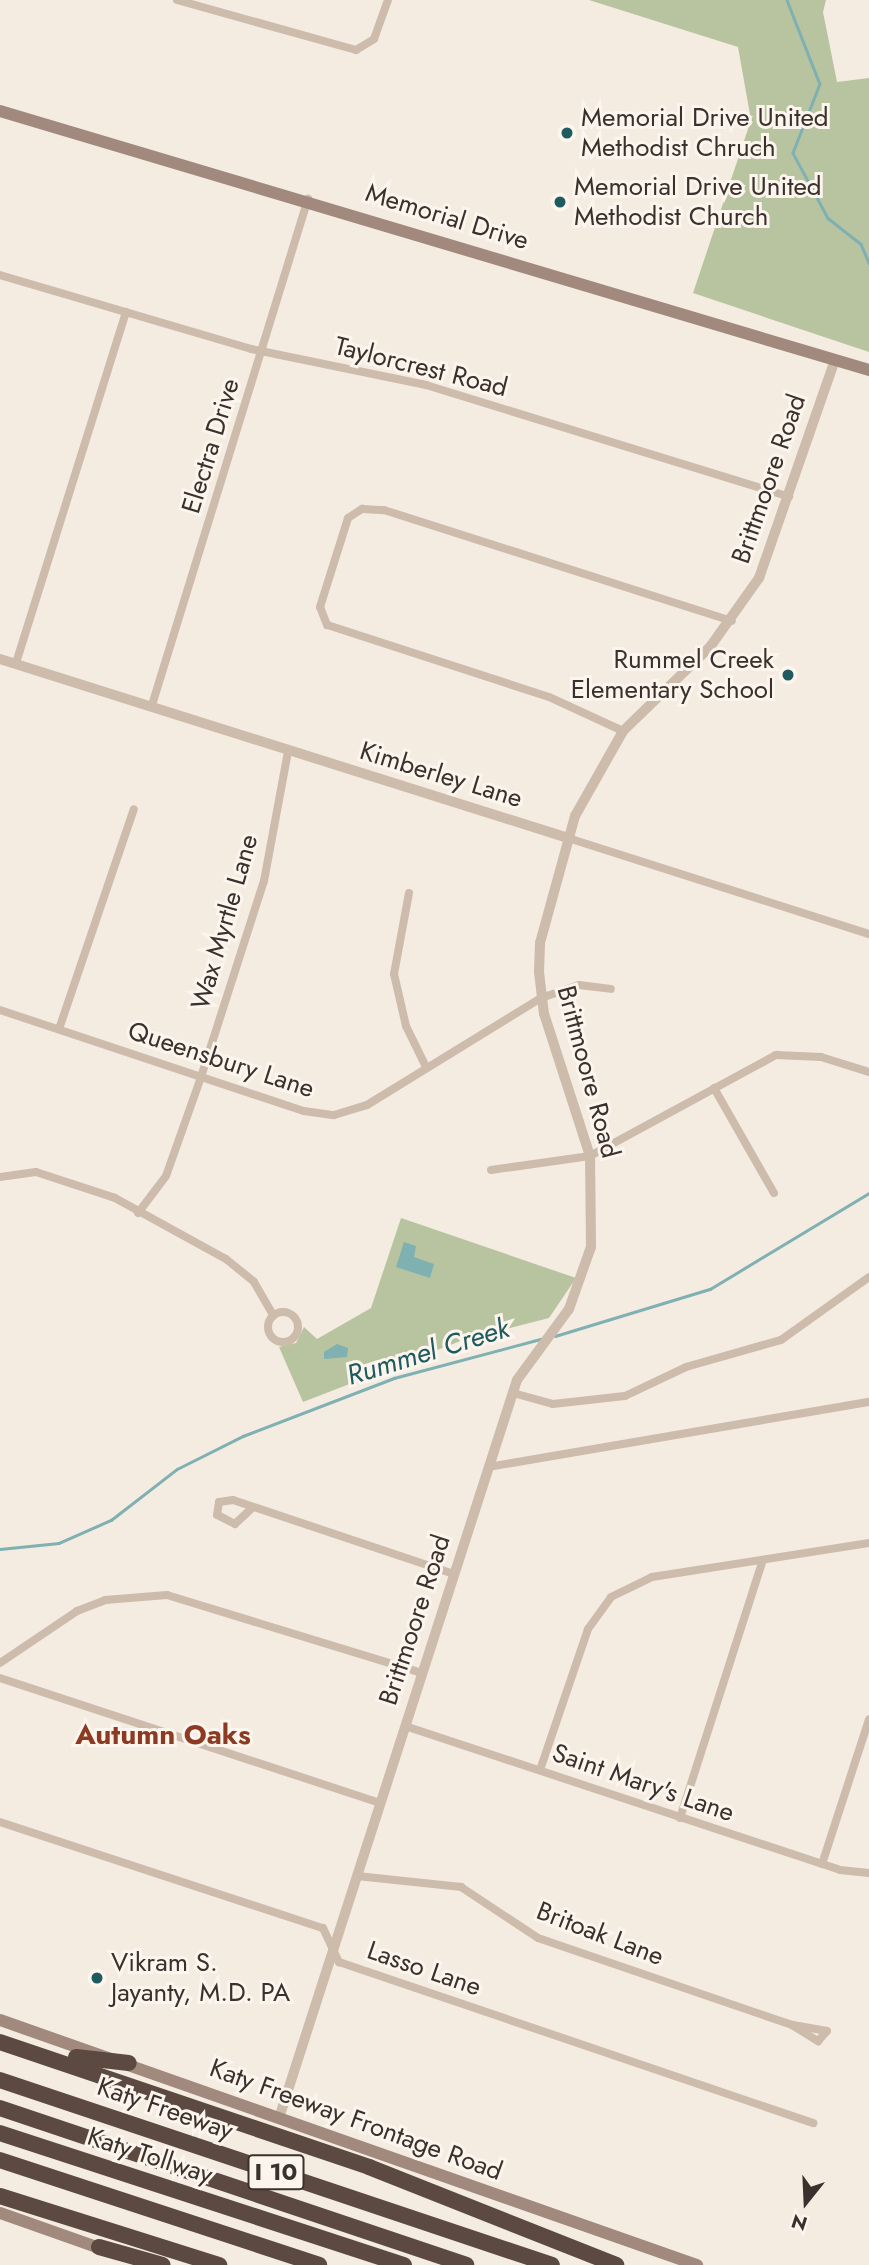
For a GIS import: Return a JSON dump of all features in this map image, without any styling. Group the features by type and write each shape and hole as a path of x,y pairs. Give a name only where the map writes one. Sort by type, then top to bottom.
{"highway":[{"path":"0,2041 129,2063"},
{"path":"0,2041 189,2104 615,2265"},
{"name":"Katy Freeway","path":"0,2080 552,2265"},
{"name":"Katy Tollway","path":"0,2108 466,2265"},
{"name":"Katy Tollway","path":"0,2133 404,2265"},
{"path":"0,2160 319,2265"},
{"path":"0,2196 219,2265"},
{"path":"99,2247 163,2265"}],"main road":[{"name":"Memorial Drive","path":"3,111 308,199 869,370"},
{"name":"Katy Freeway Frontage Road","path":"0,2020 280,2115 697,2265"},
{"path":"0,2213 149,2265"}],"street":[{"path":"177,0 325,43 368,47 388,0"},
{"name":"Electra Drive","path":"152,705 308,199"},
{"name":"Taylorcrest Road","path":"0,275 263,350 426,385 789,497"},
{"path":"16,663 126,312"},
{"name":"Brittmoore Road","path":"280,2115 513,1393 537,1347 576,1296 593,1230 590,1156 541,998 540,943 568,838 587,786 623,731 732,621 768,561 835,360"},
{"path":"623,731 549,697 327,625 320,607 354,512 384,510 732,621"},
{"name":"Kimberley Lane","path":"0,659 869,934"},
{"name":"Wax Myrtle Lane","path":"138,1213 166,1176 201,1077 264,881 288,751"},
{"path":"59,1029 134,809"},
{"path":"409,892 394,974 406,1026 426,1067"},
{"name":"Queensbury Lane","path":"0,1010 201,1077 334,1115 367,1105 541,998 579,985 611,989"},
{"path":"491,1170 590,1156 776,1055 821,1057 869,1072"},
{"path":"714,1088 774,1194"},
{"path":"0,1177 36,1172 115,1198 226,1259 254,1282 274,1316"},
{"path":"513,1393 552,1404 625,1396 686,1367 781,1339 869,1278"},
{"path":"488,1467 869,1402"},
{"path":"251,1509 454,1574"},
{"path":"540,1770 588,1629 611,1597 652,1577 869,1543"},
{"path":"680,1818 763,1560"},
{"path":"0,1663 77,1611 147,1595 200,1602 422,1673"},
{"path":"0,1678 380,1803"},
{"path":"822,1864 869,1720"},
{"name":"Saint Mary's Lane","path":"405,1726 822,1864 869,1873"},
{"name":"Lasso Lane","path":"0,1822 323,1928 334,1945 339,1962 813,2123"},
{"name":"Britoak Lane","path":"357,1875 461,1887 538,1938 792,2025"}],"green space":[{"path":"589,0 826,0 823,12 837,82 869,78 869,352 693,293 751,120 738,47"},
{"path":"401,1218 576,1278 549,1318 463,1340 303,1402 279,1347 296,1343 304,1327 317,1339 371,1308"}],"water":[{"path":"404,1242 416,1246 414,1257 434,1264 430,1278 396,1267"},
{"path":"337,1344 348,1348 347,1357 324,1359 324,1352"}],"waterway":[{"name":"Rummel Creek","path":"787,0 820,84 793,153 828,218 861,244 869,263"},
{"name":"Rummel Creek","path":"555,1336 710,1289 869,1193"},
{"path":"0,1549 59,1543 111,1520 177,1469 243,1436 394,1378 541,1339"}],"place":[{"name":"Memorial Drive United Methodist Chruch","path":"567,133"},
{"name":"Memorial Drive United Methodist Church","path":"560,202"},
{"name":"Rummel Creek Elementary School","path":"788,675"},
{"name":"Vikram S. Jayanty, M.D. PA","path":"97,1978"}],"district":[{"name":"Autumn Oaks","path":"163,1735"}]}
